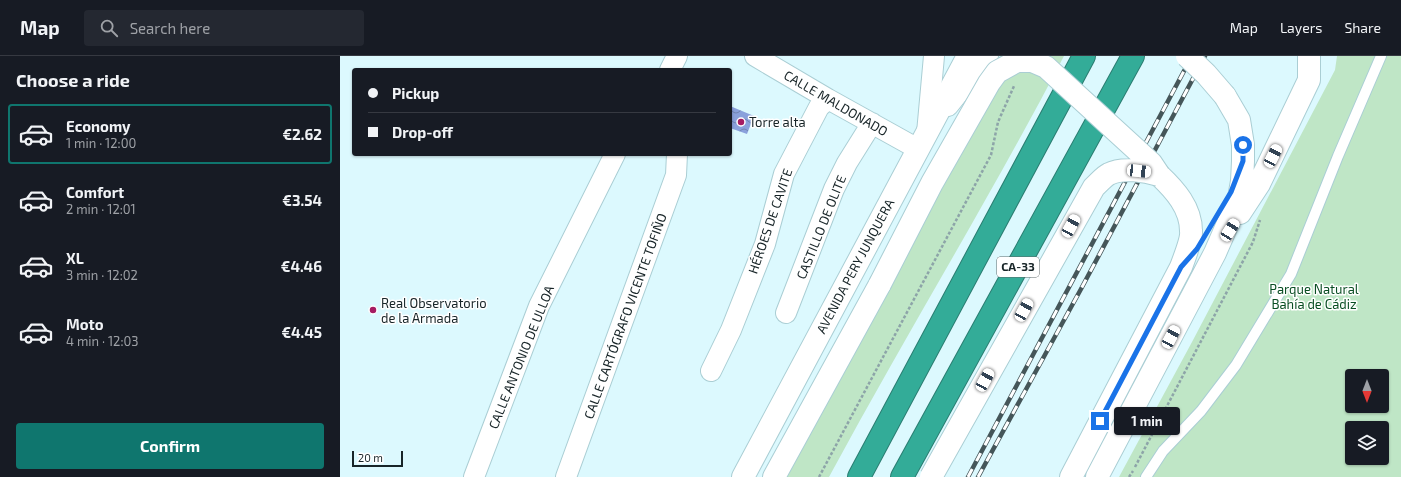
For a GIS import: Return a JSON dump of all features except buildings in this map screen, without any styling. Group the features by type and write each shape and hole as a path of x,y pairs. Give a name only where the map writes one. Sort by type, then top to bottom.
{"highway":[{"name":"CA-33","path":"859,477 1084,56"},
{"name":"CA-33","path":"902,477 1133,56"}],"street":[{"path":"671,68 677,56"},
{"name":"CALLE MALDONADO","path":"755,56 872,124 922,141"},
{"path":"922,141 934,56"},
{"name":"AVENIDA PERY JUNQUERA","path":"743,477 968,56"},
{"path":"922,141 988,56"},
{"path":"1187,56 1226,96 1240,120 1243,145 1242,180 1238,198 1215,253"},
{"path":"1097,477 1215,253 1259,184 1309,80 1309,56"},
{"path":"774,477 880,284 932,183 989,83 997,72 1017,61 1032,61 1046,67 1151,163 1159,175 1175,191 1186,209 1192,232 1181,267 1070,477"},
{"name":"HÉROES DE CAVITE","path":"711,371 731,330 765,244 784,174 819,107 828,99"},
{"name":"CASTILLO DE OLITE","path":"786,313 834,189 847,163 872,124"},
{"name":"CALLE ANTONIO DE ULLOA","path":"474,477 539,306 614,156"},
{"name":"CALLE CARTÓGRAFO VICENTE TOFIÑO","path":"566,477 676,175 677,156"},
{"path":"1181,267 1197,249 1231,192 1243,161"},
{"path":"931,477 1094,187 1109,174 1129,170 1149,172 1159,175"}],"lane":[{"path":"1146,477 1163,451 1201,411 1236,365 1291,274 1338,156 1381,56"}],"path":[{"path":"819,477 990,155 998,122 1015,82"}],"green space":[{"path":"1001,56 1064,56 1007,162 829,477 785,477 997,60"},
{"name":"Parque Natural Bahía de Cádiz","path":"1337,56 1401,56 1401,477 1119,477 1335,70"}],"water":[{"name":"Torre alta","path":"732,107 754,116 747,134 732,129"}],"railway":[{"path":"968,477 1192,56"},
{"path":"978,477 1081,289 1205,56"}],"place":[{"name":"Torre alta","path":"741,122"},
{"name":"Real Observatorio de la Armada","path":"373,310"}],"route":[{"path":"1100,421 1181,267 1197,249 1231,192 1243,161 1243,145"}]}
